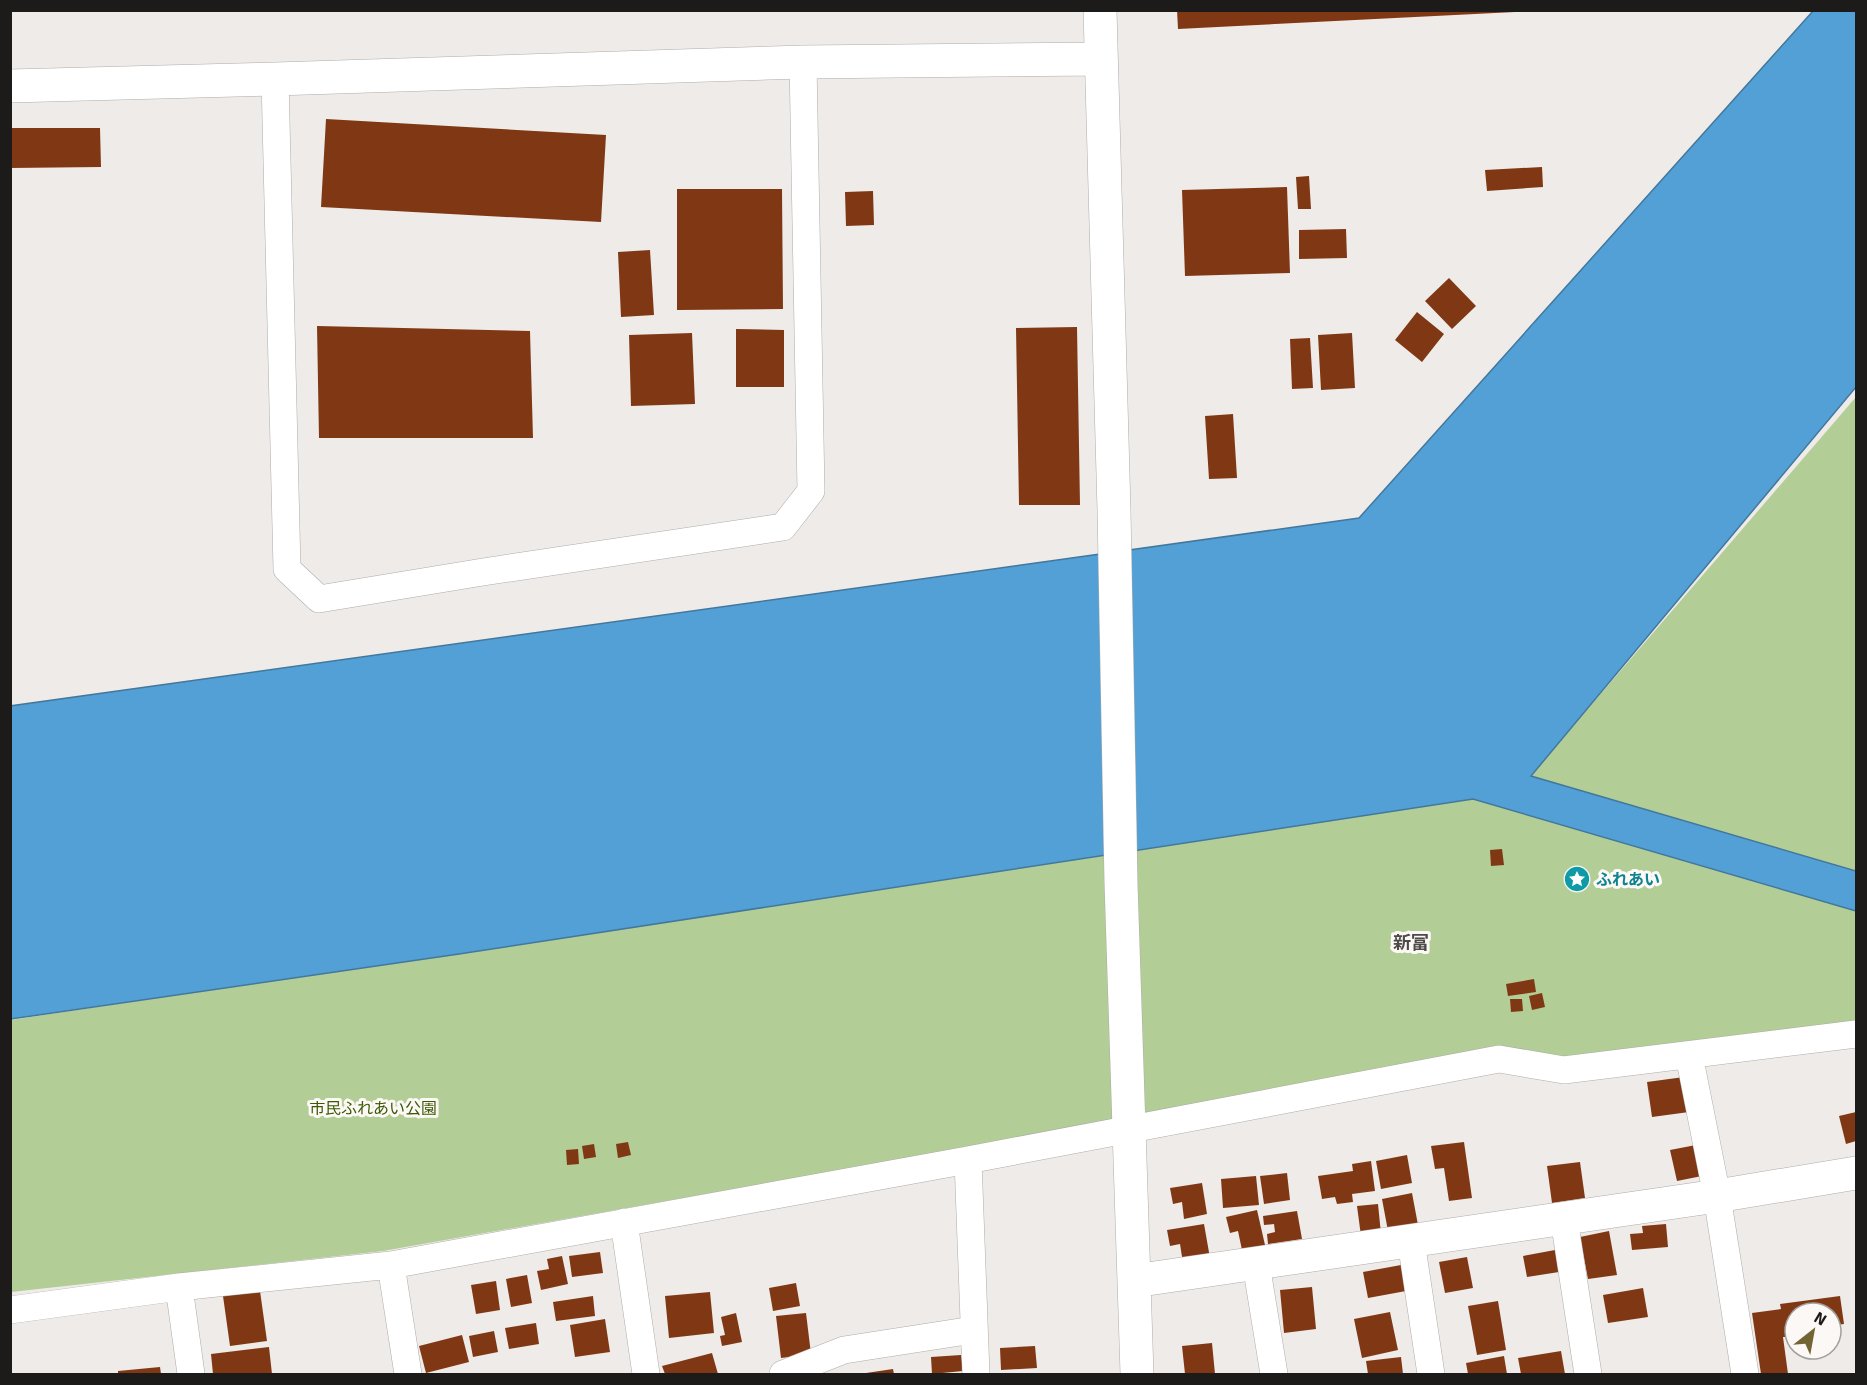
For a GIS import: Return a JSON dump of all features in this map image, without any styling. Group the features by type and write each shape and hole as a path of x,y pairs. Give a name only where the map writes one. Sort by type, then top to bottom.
{"street":[{"path":"1100,10 1114,510 1121,883 1137,1374"},
{"path":"10,86 275,80 803,62 1100,59"},
{"path":"275,80 287,569 319,600 471,574 783,527 811,491 803,62"},
{"path":"10,1310 178,1287 391,1265 968,1160 1499,1059 1564,1070 1857,1034"},
{"path":"1689,1055 1717,1196 1745,1374"},
{"path":"968,1160 976,1374"},
{"path":"1134,1281 1564,1219 1857,1173"},
{"path":"1564,1219 1588,1374"},
{"path":"624,1222 646,1374"},
{"path":"1411,1241 1431,1374"},
{"path":"1256,1264 1274,1374"},
{"path":"391,1265 408,1374"},
{"path":"178,1287 191,1374"},
{"path":"783,1374 844,1350 973,1330"}],"green space":[{"path":"1856,397 1856,871 1530,776"},
{"name":"市民ふれあい公園","path":"1473,799 1856,911 1856,1026 1564,1063 1499,1054 383,1251 11,1292 11,1020"}],"water":[{"path":"1813,11 1856,11 1856,387 1531,776 1856,871 1856,911 1473,799 459,954 11,1019 10,706 1359,518"}],"building":[{"path":"1177,10 1515,10 1515,12 1178,29"},
{"path":"326,119 606,135 601,222 321,207"},
{"path":"10,128 100,128 101,167 10,168"},
{"path":"1542,167 1543,187 1487,191 1485,170"},
{"path":"1309,176 1311,209 1298,209 1296,177"},
{"path":"1287,187 1290,273 1185,276 1182,190"},
{"path":"677,189 782,189 783,309 677,310"},
{"path":"873,191 874,225 846,226 845,192"},
{"path":"1346,229 1347,258 1299,259 1299,230"},
{"path":"650,250 654,315 621,317 618,252"},
{"path":"1449,278 1476,306 1452,329 1425,301"},
{"path":"1417,312 1444,334 1422,362 1395,340"},
{"path":"317,326 530,331 533,438 319,438"},
{"path":"1077,327 1080,505 1019,505 1016,328"},
{"path":"736,329 784,330 784,387 736,387"},
{"path":"692,333 695,404 631,406 629,335"},
{"path":"1352,333 1355,388 1321,390 1318,335"},
{"path":"1310,338 1313,388 1292,389 1290,339"},
{"path":"1233,414 1237,478 1209,479 1205,416"},
{"path":"1502,849 1504,865 1491,866 1490,850"},
{"path":"1534,979 1536,992 1508,996 1506,984"},
{"path":"1542,993 1545,1007 1532,1010 1529,996"},
{"path":"1510,999 1522,999 1523,1011 1511,1012"},
{"path":"1684,1077 1689,1112 1652,1117 1647,1082"},
{"path":"1856,1112 1856,1141 1846,1144 1839,1116"},
{"path":"628,1142 631,1155 618,1158 616,1144"},
{"path":"1464,1142 1472,1198 1449,1201 1444,1168 1435,1169 1431,1146"},
{"path":"594,1144 596,1157 584,1159 582,1146"},
{"path":"1696,1145 1702,1176 1677,1181 1670,1150"},
{"path":"578,1149 579,1164 567,1165 566,1150"},
{"path":"1407,1155 1412,1183 1381,1189 1376,1161"},
{"path":"1371,1161 1375,1191 1352,1194 1353,1202 1337,1204 1335,1197 1322,1199 1318,1176 1353,1171 1352,1164"},
{"path":"1580,1162 1585,1198 1552,1203 1547,1166"},
{"path":"1287,1173 1290,1200 1264,1204 1260,1176"},
{"path":"1256,1176 1259,1205 1223,1208 1221,1179"},
{"path":"1202,1183 1207,1214 1184,1219 1182,1202 1173,1204 1170,1188"},
{"path":"1412,1193 1418,1225 1388,1231 1382,1199"},
{"path":"1378,1204 1381,1234 1361,1236 1357,1206"},
{"path":"1257,1210 1265,1245 1242,1250 1238,1231 1230,1233 1226,1217"},
{"path":"1297,1211 1302,1239 1268,1244 1267,1234 1275,1232 1274,1224 1264,1225 1263,1216"},
{"path":"1204,1224 1210,1258 1183,1263 1180,1244 1170,1246 1167,1230"},
{"path":"1666,1224 1668,1247 1632,1250 1630,1234 1643,1233 1642,1226"},
{"path":"1609,1231 1617,1275 1588,1279 1580,1237"},
{"path":"1555,1250 1559,1272 1527,1277 1523,1256"},
{"path":"600,1252 603,1273 572,1277 569,1256"},
{"path":"562,1256 568,1284 541,1290 537,1271 549,1269 547,1259"},
{"path":"1467,1257 1473,1288 1445,1293 1439,1262"},
{"path":"1401,1265 1406,1291 1368,1298 1363,1272"},
{"path":"527,1275 532,1303 511,1307 506,1279"},
{"path":"496,1281 500,1310 476,1314 471,1285"},
{"path":"796,1283 800,1306 773,1311 769,1288"},
{"path":"1312,1287 1316,1329 1284,1333 1280,1290"},
{"path":"1643,1288 1648,1317 1608,1323 1603,1295"},
{"path":"260,1291 267,1341 230,1346 223,1296"},
{"path":"710,1292 714,1333 669,1338 665,1296"},
{"path":"593,1296 595,1316 556,1321 553,1302"},
{"path":"1840,1296 1841,1301 1802,1301"},
{"path":"1498,1301 1506,1350 1477,1355 1468,1306"},
{"path":"1780,1304 1783,1304 1783,1361 1786,1361 1788,1374 1761,1374 1752,1313 1781,1309"},
{"path":"1390,1312 1398,1350 1362,1358 1354,1319"},
{"path":"736,1313 742,1342 722,1346 720,1336 725,1335 721,1317"},
{"path":"806,1313 811,1354 781,1358 776,1316"},
{"path":"605,1319 610,1352 575,1357 570,1325"},
{"path":"536,1323 539,1344 509,1349 505,1328"},
{"path":"494,1331 498,1352 473,1357 469,1336"},
{"path":"462,1335 469,1362 426,1373 419,1346"},
{"path":"1212,1343 1215,1374 1185,1374 1182,1346"},
{"path":"1035,1346 1037,1368 1001,1370 1000,1348"},
{"path":"269,1347 272,1374 213,1374 211,1354"},
{"path":"1561,1351 1565,1374 1521,1374 1518,1358"},
{"path":"712,1353 718,1374 665,1374 662,1366"},
{"path":"961,1355 963,1371 932,1374 931,1357"},
{"path":"1504,1356 1507,1374 1468,1374 1466,1363"},
{"path":"1401,1357 1403,1374 1368,1374 1366,1361"},
{"path":"160,1367 161,1374 118,1374 118,1371"},
{"path":"893,1369 894,1374 866,1374 866,1373"}],"place":[{"name":"ふれあい","path":"1577,879"}],"district":[{"name":"新富","path":"1411,943"}]}
